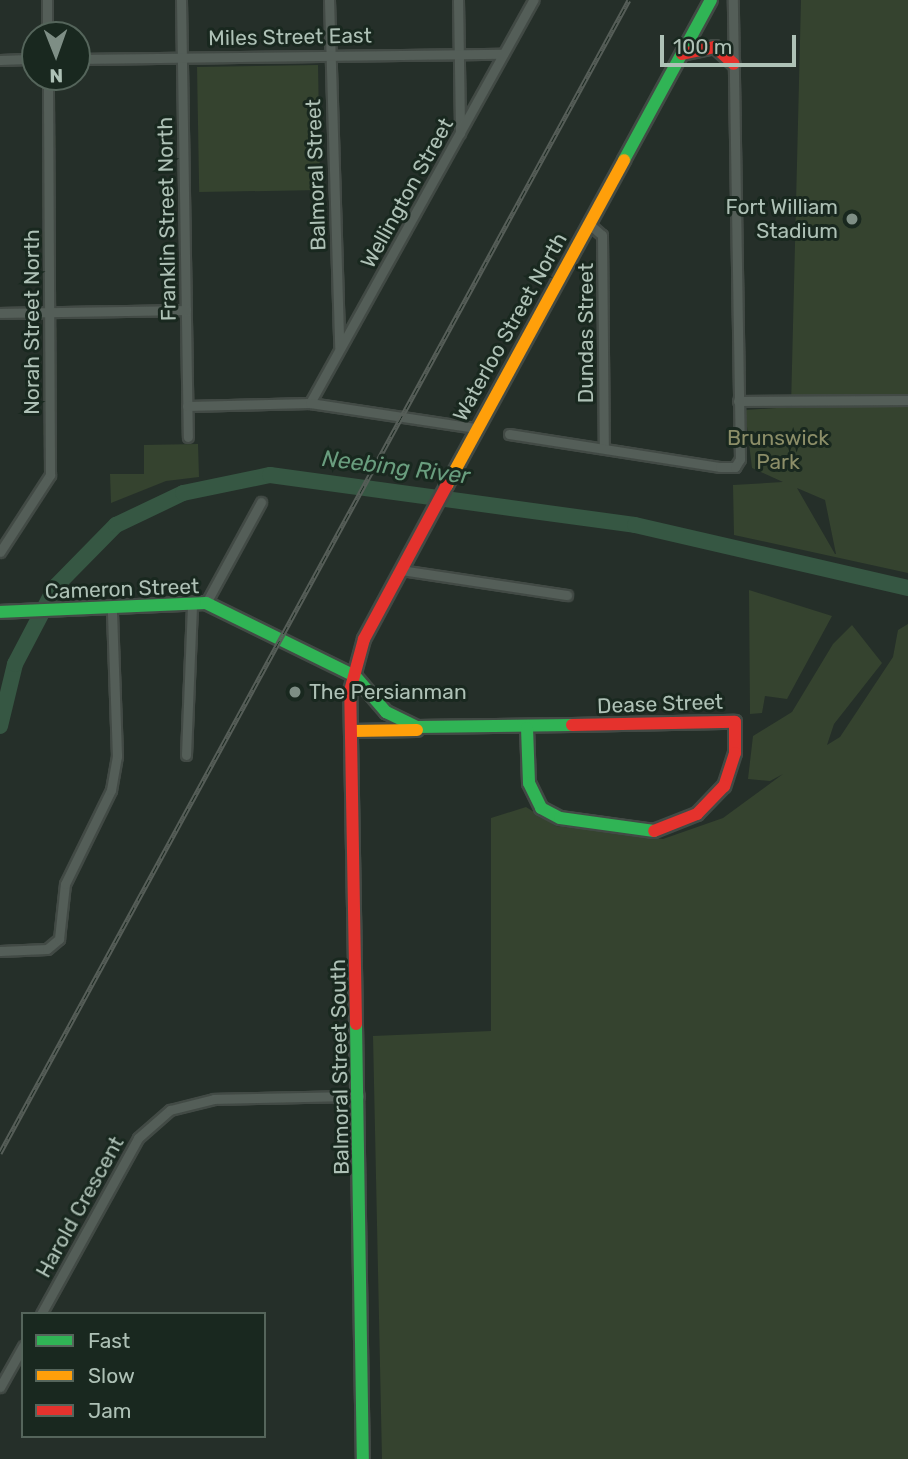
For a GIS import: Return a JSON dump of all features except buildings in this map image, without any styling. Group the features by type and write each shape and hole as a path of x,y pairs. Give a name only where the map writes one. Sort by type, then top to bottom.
{"main road":[{"name":"Waterloo Street North","path":"355,676 364,639 711,0"},
{"path":"682,54 715,47 734,64"},
{"name":"Cameron Street","path":"0,612 192,608 206,603 355,676"},
{"name":"Dease Street","path":"355,676 386,712 417,727 527,728 735,722 735,753 724,786 697,814 658,831 633,830 560,818 541,808 530,783 527,728"},
{"name":"Balmoral Street South","path":"355,676 351,731 363,1459"},
{"path":"351,731 454,729"}],"street":[{"path":"47,0 47,21"},
{"name":"Franklin Street North","path":"181,0 188,437"},
{"name":"Balmoral Street","path":"330,0 339,348"},
{"path":"458,0 460,134"},
{"name":"Wellington Street","path":"310,403 533,0"},
{"path":"509,434 735,467 738,401 733,0"},
{"name":"Miles Street East","path":"91,58 459,51 503,54"},
{"path":"0,60 21,59"},
{"name":"Norah Street North","path":"0,552 50,475 48,91"},
{"name":"Dundas Street","path":"588,223 602,235 604,449"},
{"path":"0,313 186,310"},
{"path":"738,401 908,400"},
{"path":"187,407 310,403 477,428"},
{"path":"206,603 261,502"},
{"path":"401,570 567,595"},
{"path":"186,755 192,608"},
{"path":"0,951 53,948 65,884 114,775 112,611"},
{"name":"Harold Crescent","path":"41,1312 138,1138 170,1110 214,1099 359,1096"},
{"path":"0,1387 21,1350"}],"green space":[{"name":"Brunswick Park","path":"801,0 908,0 908,573 734,535 733,485 783,482 752,468 745,410 791,407","holes":["797,488 825,500 836,554"]},
{"path":"318,65 320,190 199,192 197,67"},
{"path":"198,444 199,477 166,481 111,503 110,474 144,474 144,445"},
{"path":"749,590 832,616 787,699 765,696 762,713 750,714"},
{"path":"908,624 908,1459 382,1459 373,1036 491,1031 491,818 526,807 556,826 663,839 723,818 783,774 770,781 748,779 753,736 792,712 833,644 852,625 882,663 834,724 827,745 840,737 893,657 898,630"}],"waterway":[{"name":"Neebing River","path":"0,726 15,664 56,586 116,525 183,493 270,475 635,525 908,588"}],"railway":[{"path":"0,1153 629,0"}],"traffic: fast":[{"path":"624,160 711,0"},
{"path":"0,612 206,603 355,676 386,712 417,727 572,725"},
{"path":"527,728 529,783 541,808 560,818 654,831"},
{"path":"356,1024 363,1459"}],"traffic: slow":[{"path":"447,485 624,160"},
{"path":"351,731 417,730"}],"traffic: jam":[{"path":"682,54 715,47 734,64"},
{"path":"356,1024 350,691 364,639 447,485"},
{"path":"572,725 735,722 735,753 724,786 697,814 654,831"}],"place":[{"name":"Fort William Stadium","path":"852,219"},
{"name":"The Persianman","path":"295,692"}]}
